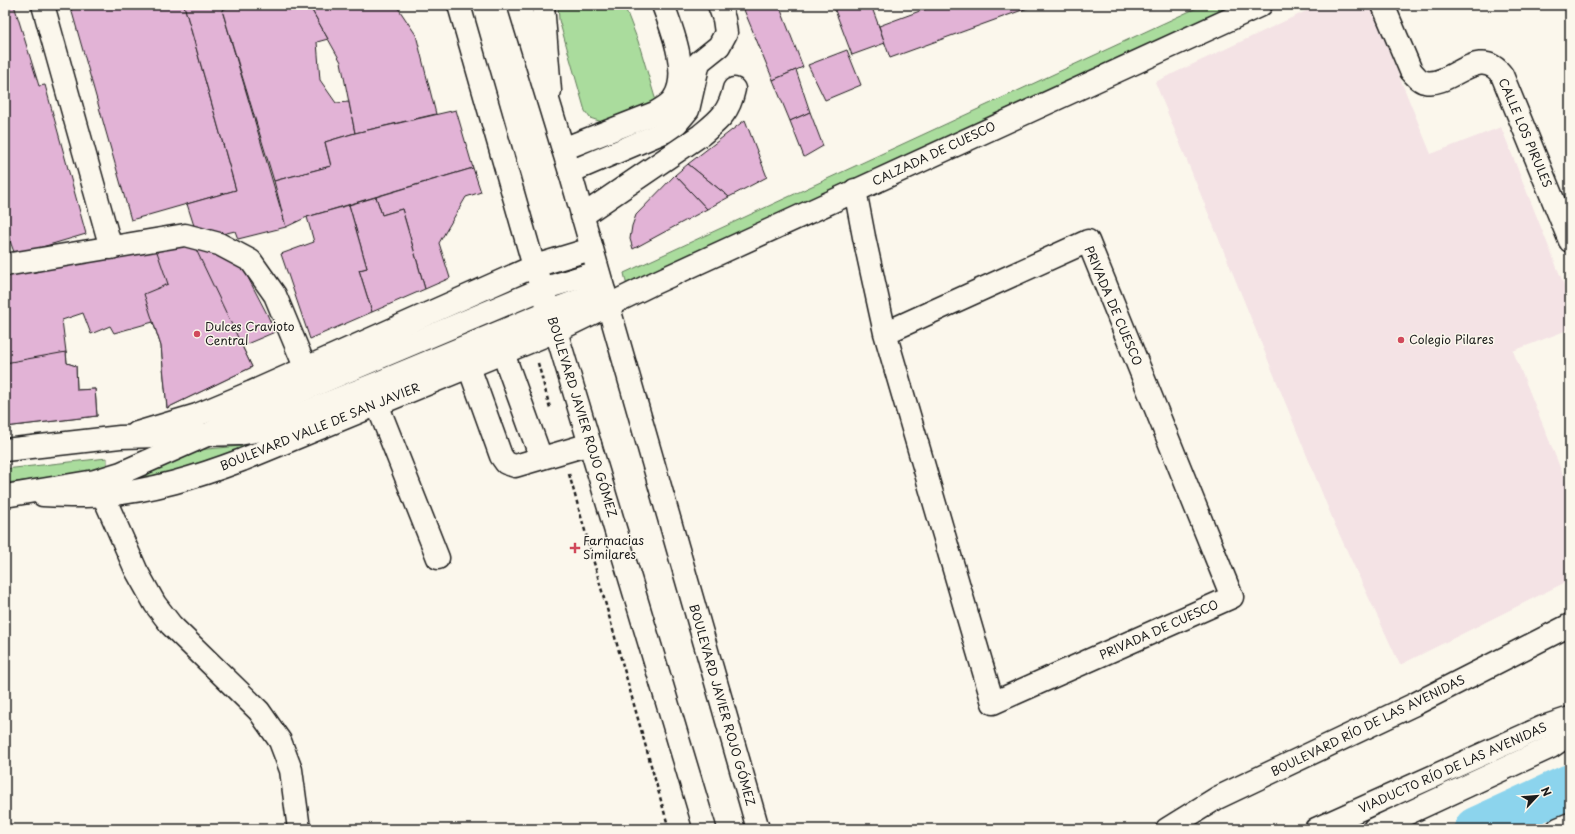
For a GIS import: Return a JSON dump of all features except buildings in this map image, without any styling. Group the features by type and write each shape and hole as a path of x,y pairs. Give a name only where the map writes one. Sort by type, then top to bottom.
{"street":[{"path":"43,5 111,248"},
{"path":"446,5 466,31"},
{"name":"BOULEVARD JAVIER ROJO GÓMEZ","path":"459,5 535,266 550,311 705,829"},
{"name":"BOULEVARD JAVIER ROJO GÓMEZ","path":"519,5 570,172 758,829"},
{"path":"543,5 552,110"},
{"path":"563,149 654,113 666,106 674,98 679,82 679,62 676,38 663,5"},
{"path":"570,172 664,132 677,123 688,110 699,62 719,46 726,33 724,19 719,5"},
{"name":"CALZADA DE CUESCO","path":"603,290 650,285 1261,5"},
{"name":"CALLE LOS PIRULES","path":"1382,5 1411,71 1418,79 1426,82 1434,82 1478,64 1488,63 1496,67 1502,75 1570,241"},
{"path":"582,216 718,121 731,104 734,89"},
{"name":"PRIVADA DE CUESCO","path":"855,190 864,238 886,333 993,704 1232,598 1088,241 886,333"},
{"path":"6,262 111,248 185,235 219,244 251,261 275,295 305,367"},
{"name":"BOULEVARD VALLE DE SAN JAVIER","path":"120,437 158,428 197,415 535,266 592,249"},
{"name":"BOULEVARD VALLE DE SAN JAVIER","path":"12,495 95,481 121,473 209,434 246,414 542,289 603,290"},
{"name":"BOULEVARD VALLE DE SAN JAVIER","path":"5,450 120,437 239,434 262,430 603,290"},
{"name":"BOULEVARD VALLE DE SAN JAVIER","path":"12,495 103,495 138,491 198,476 242,460 556,331 603,290"},
{"path":"504,353 541,458"},
{"path":"469,367 501,456 506,463 515,466 590,444"},
{"path":"377,404 438,558"},
{"path":"103,495 136,570 155,604 171,625 259,711 280,741 291,770 299,829"},
{"name":"BOULEVARD RÍO DE LAS AVENIDAS","path":"1167,829 1217,798 1415,704 1570,625"},
{"name":"VIADUCTO RÍO DE LAS AVENIDAS","path":"1316,829 1543,727 1570,718"},
{"name":"VIADUCTO RÍO DE LAS AVENIDAS","path":"1374,829 1551,746 1570,734"},
{"path":"1558,829 1570,824"}],"shaded area":[{"name":"Colegio Pilares","path":"1319,5 1370,5 1431,154 1501,127 1570,300 1570,329 1513,351 1570,492 1570,580 1400,665 1335,525 1155,82"}],"green space":[{"path":"558,5 624,5 638,41 656,101 602,122 590,118 585,111 559,20"},
{"path":"1203,5 1257,5 628,291 624,273"},
{"path":"252,445 165,477 119,484 196,450"},
{"path":"107,458 107,466 76,475 5,483 5,469"}],"waterway":[{"path":"1476,829 1570,786"}],"place":[{"name":"Dulces Cravioto Central","path":"197,334"},
{"name":"Colegio Pilares","path":"1401,340"},
{"name":"Farmacias Similares","path":"575,548"}]}
